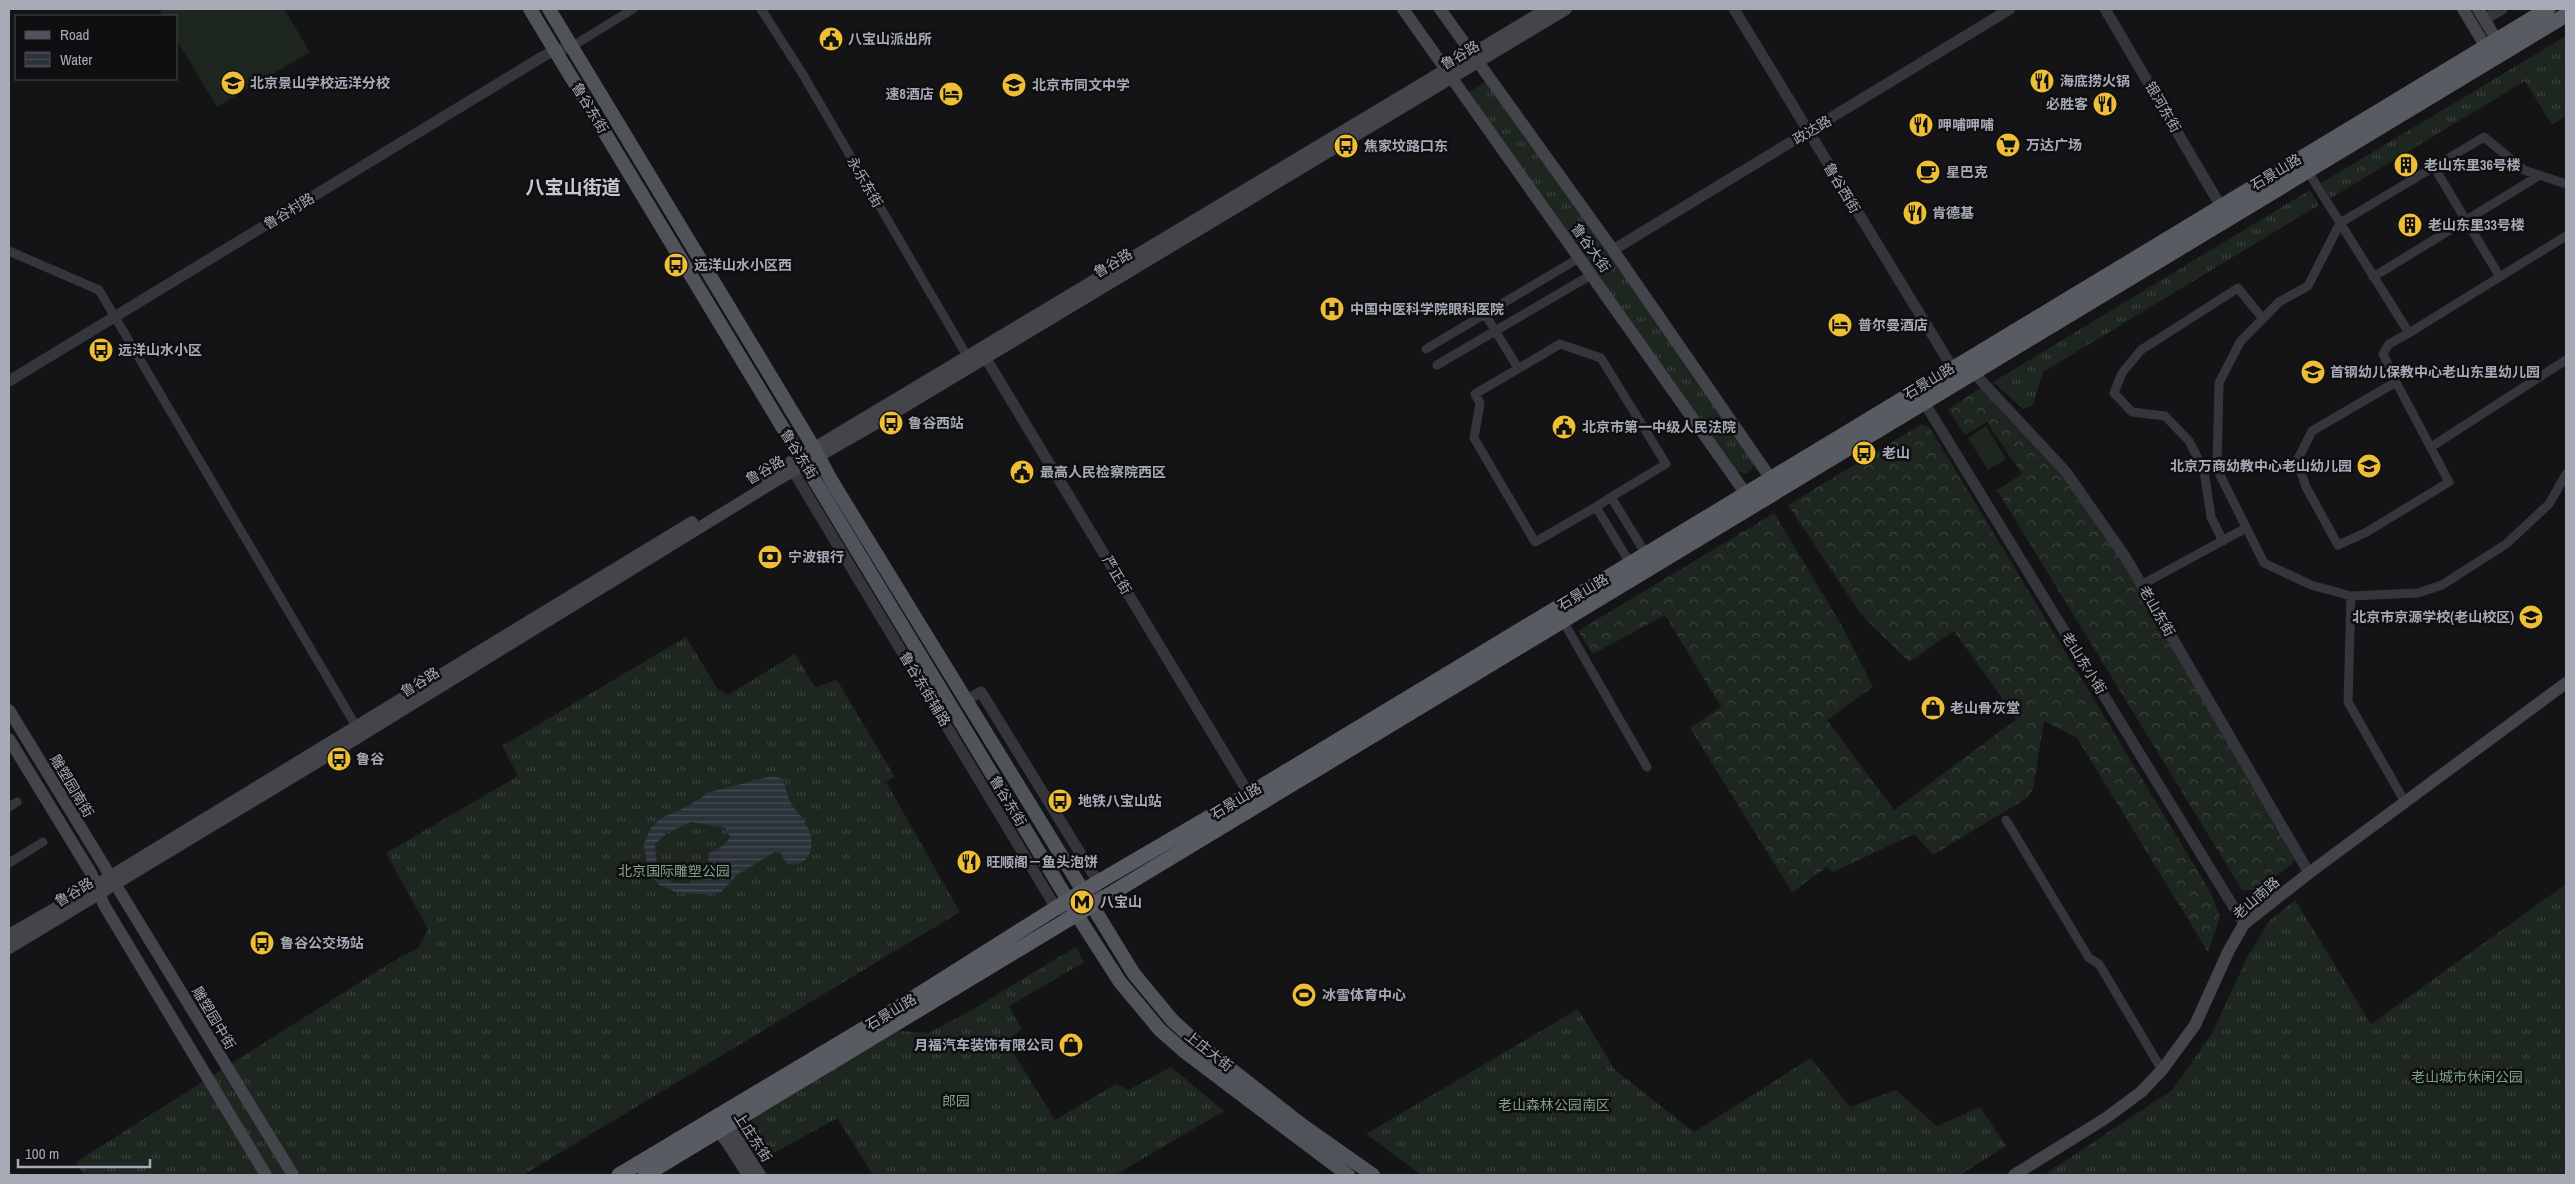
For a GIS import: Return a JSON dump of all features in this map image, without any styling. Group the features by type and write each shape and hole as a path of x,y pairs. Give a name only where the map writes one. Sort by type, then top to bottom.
{"highway":[{"name":"石景山路","path":"1774,484 1924,402 2307,170 2495,50 2548,9"},
{"name":"石景山路","path":"619,1175 719,1122 1092,906 1563,621 1952,367 2220,205 2495,50 2566,15"},
{"name":"石景山路","path":"645,1175 719,1122 1083,891 1249,794 1630,563 1750,499"}],"main road":[{"name":"鲁谷东街","path":"530,9 804,460 1062,904"},
{"name":"鲁谷东街","path":"549,9 1083,891"},
{"name":"鲁谷大街","path":"1403,9 1750,499"},
{"name":"鲁谷大街","path":"1440,9 1613,250 1774,484"},
{"name":"鲁谷路","path":"817,452 985,357 1475,58 1547,9"},
{"name":"鲁谷路","path":"1475,58 1566,9"},
{"path":"2463,9 2495,50"},
{"path":"2481,14 2495,50"},
{"name":"鲁谷路","path":"9,948 356,726 804,460 967,356 1449,74"},
{"name":"鲁谷路","path":"111,881 793,471 804,460"},
{"name":"老山南路","path":"2014,1175 2106,1118 2141,1092 2162,1070 2195,1026 2229,950 2244,924 2309,872 2566,683"},
{"name":"雕塑园南街","path":"9,710 111,881"},
{"path":"9,739 92,873 98,890 144,973 266,1175"},
{"name":"雕塑园中街","path":"111,881 164,963 293,1175"},
{"name":"鲁谷路","path":"9,935 98,890"},
{"name":"上庄大街","path":"1083,891 1134,974 1172,1020 1196,1042 1302,1125 1373,1175"},
{"name":"上庄大街","path":"1062,904 1076,915 1120,982 1160,1030 1185,1052 1348,1175"},
{"path":"144,973 145,965 150,961 159,960 164,963"},
{"path":"208,1080 227,1068"},
{"name":"上庄东街","path":"719,1122 727,1142 748,1175"},
{"name":"上庄东街","path":"719,1122 760,1175"}],"street":[{"path":"572,47 633,9"},
{"name":"永乐东街","path":"761,9 802,73 967,356"},
{"name":"鲁谷西街","path":"1734,9 1952,367"},
{"name":"政达路","path":"1613,250 2010,9"},
{"name":"银河东街","path":"2105,9 2220,205"},
{"path":"2481,14 2502,9"},
{"name":"鲁谷村路","path":"9,381 555,50 572,47"},
{"path":"2566,184 2524,170 2484,137 2340,223 2308,286 2280,302 2240,342 2219,384 2217,469 2264,562 2311,585 2351,596 2418,593 2442,585 2506,544 2549,504 2566,474"},
{"path":"2434,167 2500,277"},
{"path":"2307,170 2409,333"},
{"path":"2373,276 2540,175"},
{"path":"2396,382 2312,431 2297,461 2306,487 2338,545 2365,533 2450,482 2383,354 2389,344 2566,236"},
{"path":"9,251 99,290 356,726"},
{"path":"1426,349 1579,258"},
{"path":"1437,365 1591,275"},
{"path":"2223,541 2211,517 2204,470 2189,441 2165,416 2132,412 2114,394 2122,373 2141,350 2238,288 2262,319"},
{"path":"1485,314 1518,368"},
{"path":"1560,344 1601,358 1666,464 1611,497 1535,542 1474,438 1480,403 1475,394 1560,344"},
{"name":"严正街","path":"985,357 1249,794"},
{"path":"2430,447 2550,373 2566,360"},
{"name":"老山东街","path":"1973,372 2066,472 2126,558 2309,872"},
{"name":"老山东小街","path":"1924,402 2244,924"},
{"name":"鲁谷东街辅路","path":"793,471 1062,904"},
{"path":"1611,497 1646,554"},
{"path":"1596,507 1630,563"},
{"path":"2142,585 2246,528"},
{"path":"2351,596 2348,702 2405,802"},
{"path":"1563,621 1647,767"},
{"path":"966,700 981,692 1098,882 1092,906"},
{"path":"9,807 17,802"},
{"path":"2006,820 2089,958 2099,964 2162,1070"},
{"path":"9,863 43,842"}],"green space":[{"name":"北京景山学校远洋分校","path":"158,9 284,9 310,52 217,107 178,42 178,15 162,15"},
{"path":"2566,36 2566,116 2552,125 2525,81 2331,198 2321,183"},
{"path":"1485,82 1609,253 1754,463 1752,470 1746,474 1736,471 1469,92"},
{"path":"2310,190 2319,205 2043,372 2033,405 2023,409 1993,382"},
{"path":"1981,388 2064,475 2124,564 2294,854 2293,864 2257,890 2242,890 1997,490 2022,474 1987,422 1965,435 1948,409"},
{"path":"1922,424 1930,428 2211,893 2220,917 2208,952 2077,738 2044,721 2033,789 2027,798 1933,855 1914,834 1833,872 1827,867 1792,892 1690,728 1721,707 1665,615 1593,654 1578,631 1774,513 1842,626 1873,687 1827,720 1894,810 2017,719 1954,631 1909,662 1860,613 1788,505"},
{"path":"1986,426 2006,459 1988,470 1968,438"},
{"name":"北京国际雕塑公园","path":"686,637 717,688 728,695 795,654 815,687 837,680 895,777 886,782 960,912 523,1175 84,1175 76,1162 395,960 418,948 428,929 386,853 518,776 502,746"},
{"name":"老山城市休闲公园","path":"2566,884 2566,1175 2044,1175 2172,1090 2211,1035 2248,956 2269,921 2295,900 2371,1024"},
{"name":"郎园","path":"1076,947 1084,962 1009,1006 1022,1029 1006,1041 1055,1120 1116,1084 1129,1090 1171,1067 1224,1111 1115,1175 873,1175 837,1118 772,1154 750,1118 898,1031 929,1033 975,1008"},
{"name":"老山森林公园南区","path":"1578,1009 1615,1070 1694,1132 1811,1058 1850,1107 1896,1090 1937,1126 1980,1107 2006,1146 1960,1175 1421,1175 1366,1134"}],"water":[{"path":"773,776 783,779 790,802 809,831 811,845 807,858 802,862 787,864 781,853 775,852 738,874 721,892 711,895 676,892 660,885 654,880 647,865 644,844 650,829 660,819 688,806 710,792","holes":["691,822 726,828 730,837 724,845 708,854 709,868 706,874 697,881 687,883 670,882 657,866 655,844 667,833"]}],"place":[{"name":"八宝山派出所","path":"831,39"},
{"name":"海底捞火锅","path":"2042,81"},
{"name":"北京景山学校远洋分校","path":"233,83"},
{"name":"北京市同文中学","path":"1014,85"},
{"name":"速8酒店","path":"951,94"},
{"name":"必胜客","path":"2105,104"},
{"name":"呷哺呷哺","path":"1921,125"},
{"name":"万达广场","path":"2008,145"},
{"name":"焦家坟路口东","path":"1346,146"},
{"name":"老山东里36号楼","path":"2406,165"},
{"name":"星巴克","path":"1928,172"},
{"name":"肯德基","path":"1915,213"},
{"name":"老山东里33号楼","path":"2410,225"},
{"name":"远洋山水小区西","path":"676,265"},
{"name":"中国中医科学院眼科医院","path":"1332,309"},
{"name":"普尔曼酒店","path":"1840,325"},
{"name":"远洋山水小区","path":"101,350"},
{"name":"首钢幼儿保教中心老山东里幼儿园","path":"2313,372"},
{"name":"鲁谷西站","path":"891,423"},
{"name":"北京市第一中级人民法院","path":"1564,427"},
{"name":"老山","path":"1864,453"},
{"name":"北京万商幼教中心老山幼儿园","path":"2369,466"},
{"name":"最高人民检察院西区","path":"1022,472"},
{"name":"宁波银行","path":"770,557"},
{"name":"北京市京源学校(老山校区)","path":"2531,617"},
{"name":"老山骨灰堂","path":"1933,708"},
{"name":"鲁谷","path":"339,759"},
{"name":"地铁八宝山站","path":"1060,801"},
{"name":"旺顺阁－鱼头泡饼","path":"969,862"},
{"name":"八宝山","path":"1082,902"},
{"name":"鲁谷公交场站","path":"262,943"},
{"name":"冰雪体育中心","path":"1304,995"},
{"name":"月福汽车装饰有限公司","path":"1071,1045"}],"district":[{"name":"八宝山街道","path":"573,187"}]}
